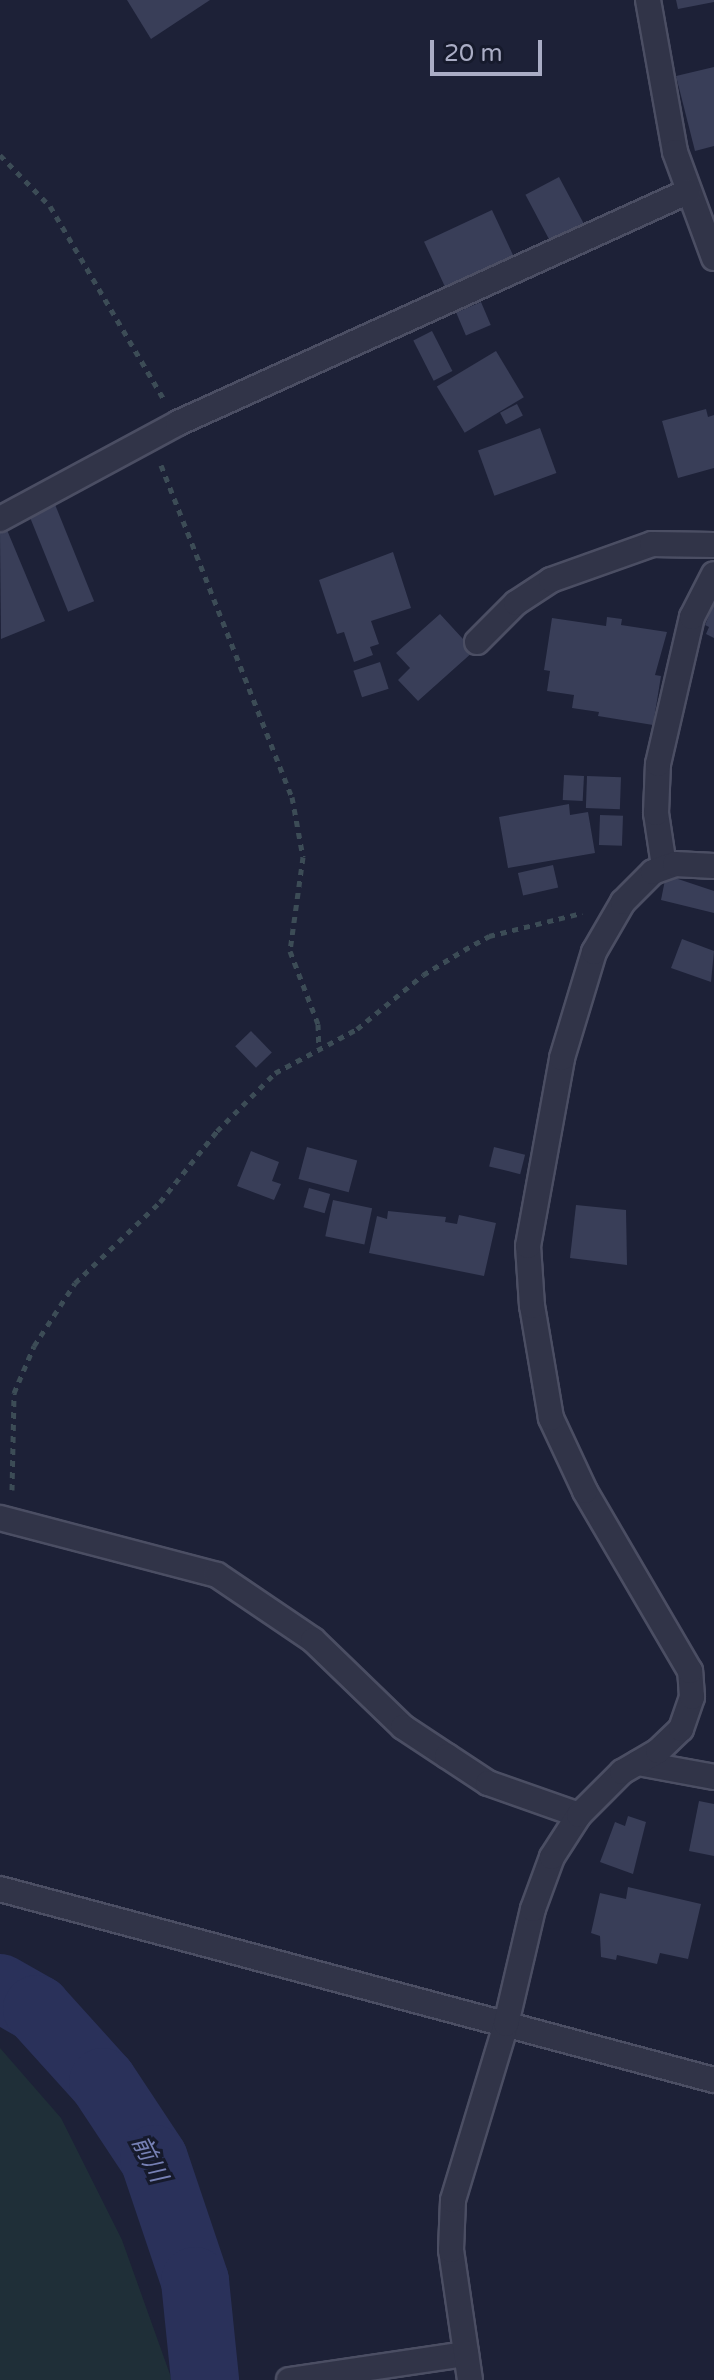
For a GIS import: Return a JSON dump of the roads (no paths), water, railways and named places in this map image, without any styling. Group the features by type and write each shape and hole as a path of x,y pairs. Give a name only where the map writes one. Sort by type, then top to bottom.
{"street":[{"path":"648,0 675,152 714,258"},
{"path":"0,519 178,423 689,191"},
{"path":"477,642 516,603 551,580 652,544 714,545"},
{"path":"664,866 656,813 658,764 692,617 714,574"},
{"path":"470,2380 451,2250 453,2200 506,2024 533,1909 552,1857 579,1815 622,1772 681,1729 692,1697 690,1671 585,1491 551,1418 528,1277 528,1246 562,1058 581,984 615,915 648,876 664,866 714,866"},
{"path":"7,1520 217,1575 313,1640 403,1727 436,1749 488,1783 579,1815"},
{"path":"638,1763 714,1777"},
{"path":"0,1889 714,2080"},
{"path":"289,2380 466,2354"}],"waterway":[{"name":"前川","path":"0,1988 37,2009 103,2082 154,2159 195,2281 205,2380"}]}
